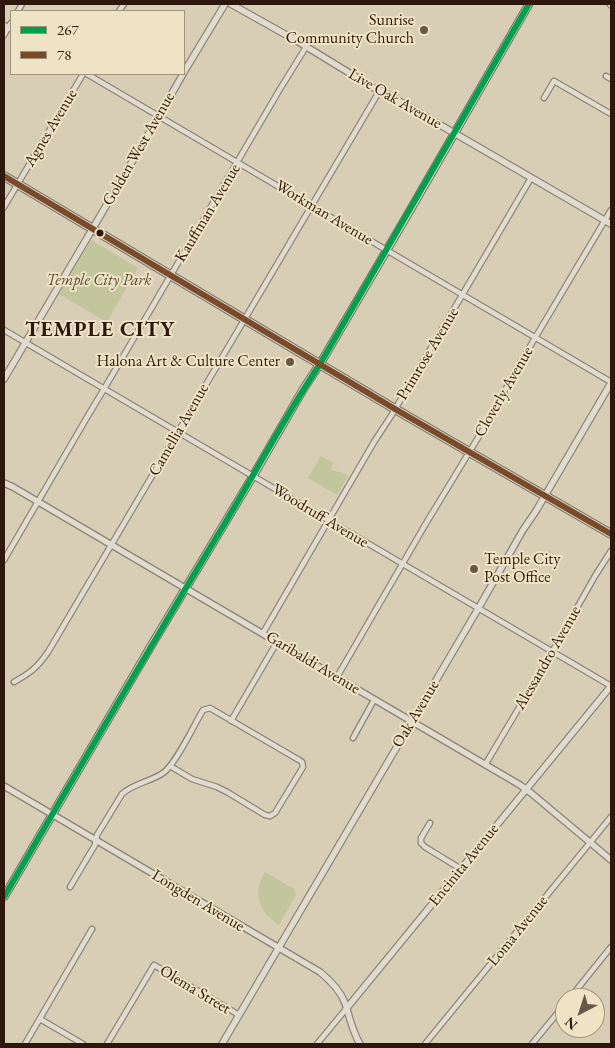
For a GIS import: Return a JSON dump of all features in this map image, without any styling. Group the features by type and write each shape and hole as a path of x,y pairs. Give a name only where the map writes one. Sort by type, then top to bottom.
{"main road":[{"path":"5,892 320,364 529,4"},
{"path":"4,176 395,409 611,534"}],"street":[{"name":"Golden West Avenue","path":"185,70 225,4"},
{"name":"Live Oak Avenue","path":"230,4 608,222"},
{"path":"4,35 9,26"},
{"name":"Kauffman Avenue","path":"4,560 306,47"},
{"name":"Agnes Avenue","path":"4,207 82,75"},
{"name":"Workman Avenue","path":"90,75 611,383"},
{"name":"Golden West Avenue","path":"4,379 182,75"},
{"path":"606,76 611,79"},
{"path":"544,98 554,81 611,114"},
{"name":"Camellia Avenue","path":"14,682 32,672 48,652 380,90"},
{"name":"Primrose Avenue","path":"263,633 531,178"},
{"name":"Cloverly Avenue","path":"337,677 558,300 608,222 611,210"},
{"name":"Woodruff Avenue","path":"4,330 611,686"},
{"name":"Oak Avenue","path":"222,1044 611,383"},
{"name":"Garibaldi Avenue","path":"4,483 263,633 525,789 611,860"},
{"name":"Alessandro Avenue","path":"485,765 611,551"},
{"path":"231,721 277,642"},
{"name":"Encinita Avenue","path":"317,1044 611,686"},
{"path":"353,738 374,700"},
{"path":"70,887 95,845 97,835 122,794 128,789 161,774 170,766 203,710 210,708 299,760 303,765 303,769 275,814 270,816 265,815 228,792 192,779 170,766"},
{"name":"Longden Avenue","path":"4,786 320,972 340,994 360,1044"},
{"name":"Loma Avenue","path":"425,1044 611,817"},
{"path":"430,823 421,838 422,845 461,869"},
{"path":"24,1044 92,929"},
{"path":"578,988 611,948"},
{"name":"Olema Street","path":"107,1044 154,965 239,1015"},
{"path":"532,1044 555,1016"},
{"path":"40,1018 83,1044"}],"green space":[{"name":"Temple City Park","path":"91,240 138,268 107,322 59,294"},
{"path":"321,456 333,463 331,470 348,476 337,495 308,478"},
{"path":"265,872 294,889 296,895 279,925 266,914 259,902 259,887"}],"transit line":[{"name":"267","path":"4,897 283,423 320,364 529,4"},
{"name":"78","path":"4,176 395,409 611,534"}],"place":[{"name":"Sunrise Community Church","path":"424,30"},
{"name":"Halona Art & Culture Center","path":"290,362"},
{"name":"Temple City Post Office","path":"474,569"}],"district":[{"name":"TEMPLE CITY","path":"100,330"}]}
